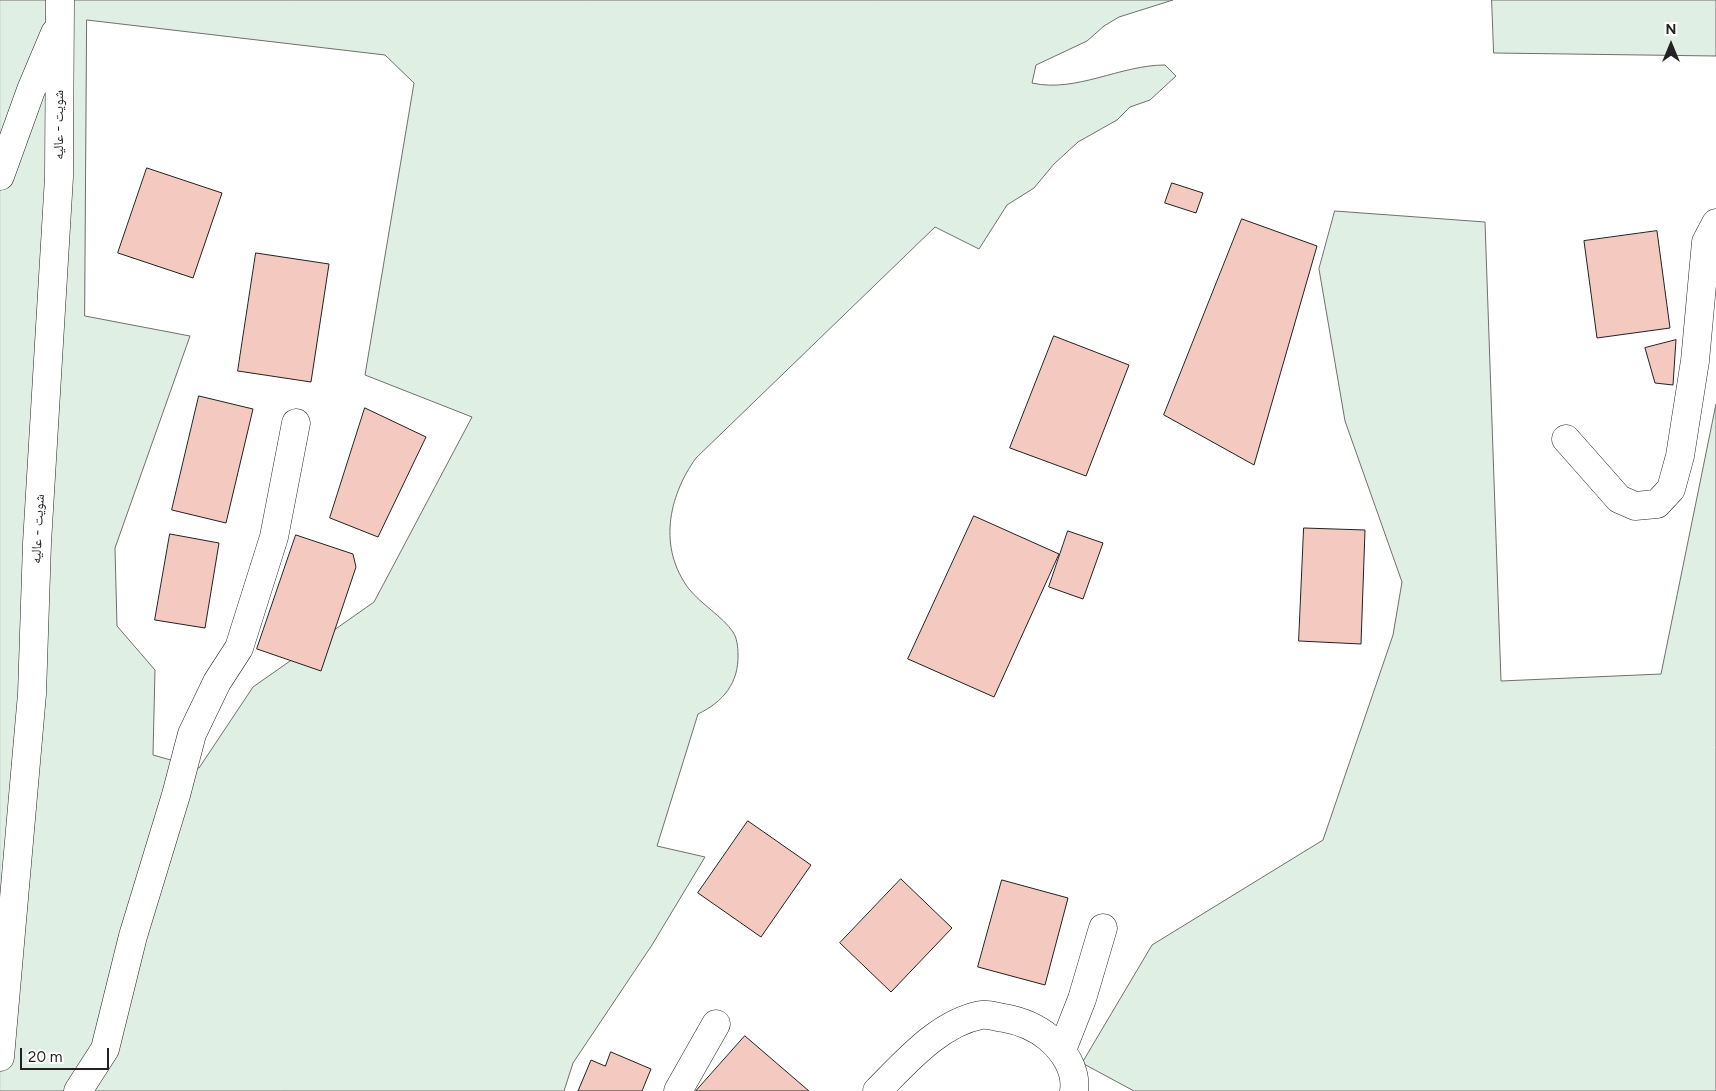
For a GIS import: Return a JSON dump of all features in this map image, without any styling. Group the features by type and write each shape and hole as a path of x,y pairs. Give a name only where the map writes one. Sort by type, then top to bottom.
{"street":[{"path":"0,176 60,10"},
{"name":"شويت - عاليه","path":"0,1057 32,694 36,543 59,178 60,10"},
{"path":"1566,439 1619,499 1635,506 1657,504 1671,489 1680,456 1695,361 1706,242 1716,223"},
{"path":"78,1091 105,1049 133,936 176,795 192,734 217,682 239,648 242,640 274,537 296,423"},
{"path":"1062,1050 1082,999 1103,928"},
{"path":"877,1091 919,1050 945,1031 982,1015 1020,1020 1045,1035 1062,1050 1076,1080 1074,1091"},
{"path":"678,1091 716,1024"}],"green space":[{"path":"0,0 1173,0 1119,17 1104,26 1087,41 1036,65 1032,83 1049,85 1082,82 1131,69 1165,65 1176,76 1150,100 1130,107 1117,120 1078,142 1054,164 1034,188 1007,205 979,249 935,227 696,458 686,473 673,506 670,523 673,557 679,573 689,589 733,632 737,646 738,664 736,674 728,690 715,704 698,714 657,846 705,857 652,945 573,1063 564,1091 0,1091","holes":["87,20 385,55 414,83 365,375 472,417 374,602 253,687 199,768 153,755 155,670 117,626 115,548 190,336 85,316"]},
{"path":"1492,0 1716,0 1716,56 1494,53"},
{"path":"1335,211 1485,222 1501,681 1661,674 1716,404 1716,1091 1134,1091 1082,1063 1152,945 1323,840 1393,635 1402,582 1345,421 1319,269"}],"building":[{"path":"147,168 222,193 193,278 118,253"},
{"path":"1172,183 1203,193 1196,213 1165,203"},
{"path":"1242,219 1317,246 1254,465 1164,415"},
{"path":"1657,231 1670,328 1597,338 1584,241"},
{"path":"256,253 329,264 311,382 238,371"},
{"path":"1054,336 1129,365 1086,476 1010,448"},
{"path":"1676,340 1673,385 1655,383 1645,348"},
{"path":"199,396 253,409 226,523 172,510"},
{"path":"365,408 426,437 378,537 330,518"},
{"path":"974,516 1059,554 994,697 908,659"},
{"path":"1304,528 1365,530 1361,644 1299,641"},
{"path":"1068,531 1103,543 1083,599 1049,587"},
{"path":"170,534 219,543 205,628 155,620"},
{"path":"296,535 353,554 356,567 321,671 257,649"},
{"path":"748,821 811,865 761,937 698,893"},
{"path":"901,879 952,928 891,992 840,943"},
{"path":"1002,880 1068,898 1045,985 978,967"},
{"path":"745,1036 809,1091 696,1091"},
{"path":"611,1052 651,1069 642,1091 578,1091 591,1060 605,1066"}]}
